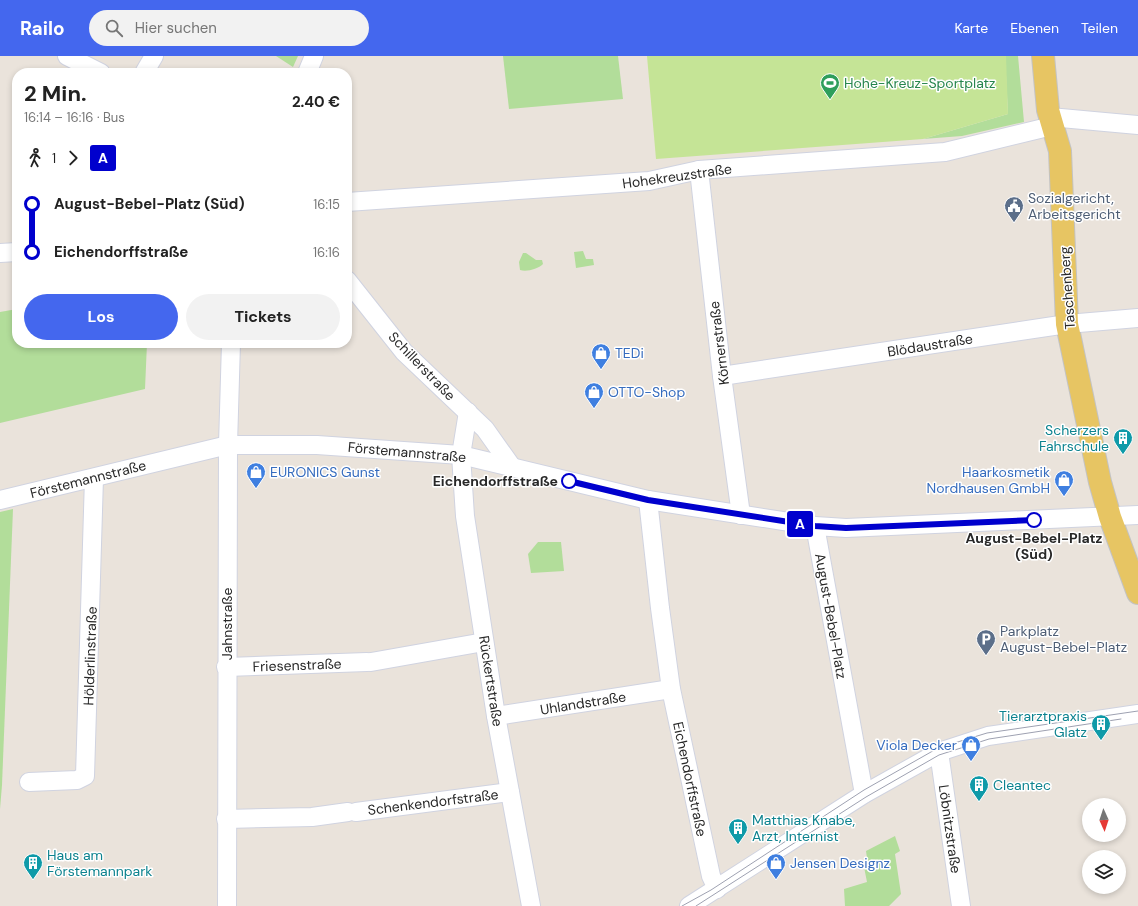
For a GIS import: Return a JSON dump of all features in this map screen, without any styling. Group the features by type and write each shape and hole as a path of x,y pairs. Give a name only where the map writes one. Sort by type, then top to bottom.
{"main road":[{"name":"Taschenberg","path":"1043,56 1051,121 1060,151 1068,324 1100,482 1110,517"},
{"path":"1110,517 1138,593"}],"street":[{"path":"66,56 91,68"},
{"path":"147,68 154,56"},
{"path":"309,68 314,56"},
{"name":"Hohekreuzstraße","path":"352,202 649,181 699,170 945,152 1051,121 1138,125"},
{"name":"Körnerstraße","path":"699,170 722,376 741,515"},
{"path":"0,252 12,252"},
{"name":"Schillerstraße","path":"352,286 404,352 485,429 512,467"},
{"name":"Blödaustraße","path":"722,376 1068,324 1138,318"},
{"name":"Jahnstraße","path":"227,906 226,667 228,445 231,348"},
{"name":"Schillerstraße","path":"461,455 468,412"},
{"name":"Förstemannstraße","path":"0,500 228,445 317,445 461,455 648,500 815,526"},
{"name":"Rückertstraße","path":"461,455 465,516 484,642 531,906"},
{"name":"Hölderlinstraße","path":"29,782 77,780 85,776 94,478"},
{"name":"Eichendorffstraße","path":"648,500 671,689 711,876 704,900"},
{"path":"815,526 846,528 1138,515"},
{"name":"August-Bebel-Platz","path":"815,526 864,794"},
{"name":"Friesenstraße","path":"226,667 369,662 484,642"},
{"name":"Uhlandstraße","path":"496,716 671,689"},
{"path":"704,900 864,794 938,752 988,736 1138,714"},
{"name":"Löbnitzstraße","path":"938,752 961,906"},
{"name":"Schenkendorfstraße","path":"226,819 312,817 510,792"}],"green space":[{"path":"276,56 298,56 293,67"},
{"path":"503,56 618,56 623,99 509,109"},
{"name":"Hohe-Kreuz-Sportplatz","path":"647,56 1006,56 1008,114 923,139 656,159"},
{"path":"1005,56 1018,56 1024,122 962,136 923,139 1008,114"},
{"path":"583,251 586,259 593,259 594,265 576,268 574,252"},
{"path":"523,253 526,253 536,260 542,260 543,264 532,270 520,270 519,262"},
{"path":"12,310 12,348 147,348 145,389 0,423 0,312"},
{"path":"13,509 2,785 0,809 0,512"},
{"path":"538,542 561,542 564,571 531,573 528,554"},
{"path":"895,836 900,851 895,854 901,894 889,906 845,906 844,889 867,882 864,867 868,865 866,851"}],"tram line":[{"path":"682,906 711,890 864,790 938,748 987,733 1138,711"},
{"path":"696,906 866,797 939,755 989,739 1121,719"}],"bus line":[{"name":"A","path":"569,481 648,500 815,526 846,528 1034,520"}],"place":[{"name":"Hohe-Kreuz-Sportplatz","path":"830,100"},
{"name":"Sozialgericht, Arbeitsgericht","path":"1014,223"},
{"name":"TEDi","path":"601,370"},
{"name":"OTTO-Shop","path":"594,409"},
{"name":"Scherzers Fahrschule","path":"1123,455"},
{"name":"Eichendorffstraße","path":"569,481"},
{"name":"EURONICS Gunst","path":"256,489"},
{"name":"Haarkosmetik Nordhausen GmbH","path":"1064,497"},
{"name":"August-Bebel-Platz (Süd)","path":"1034,520"},
{"name":"Parkplatz August-Bebel-Platz","path":"986,656"},
{"name":"Tierarztpraxis Glatz","path":"1101,741"},
{"name":"Viola Decker","path":"971,762"},
{"name":"Cleantec","path":"979,802"},
{"name":"Matthias Knabe, Arzt, Internist","path":"738,845"},
{"name":"Haus am Förstemannpark","path":"33,880"},
{"name":"Jensen Designz","path":"776,880"}]}
